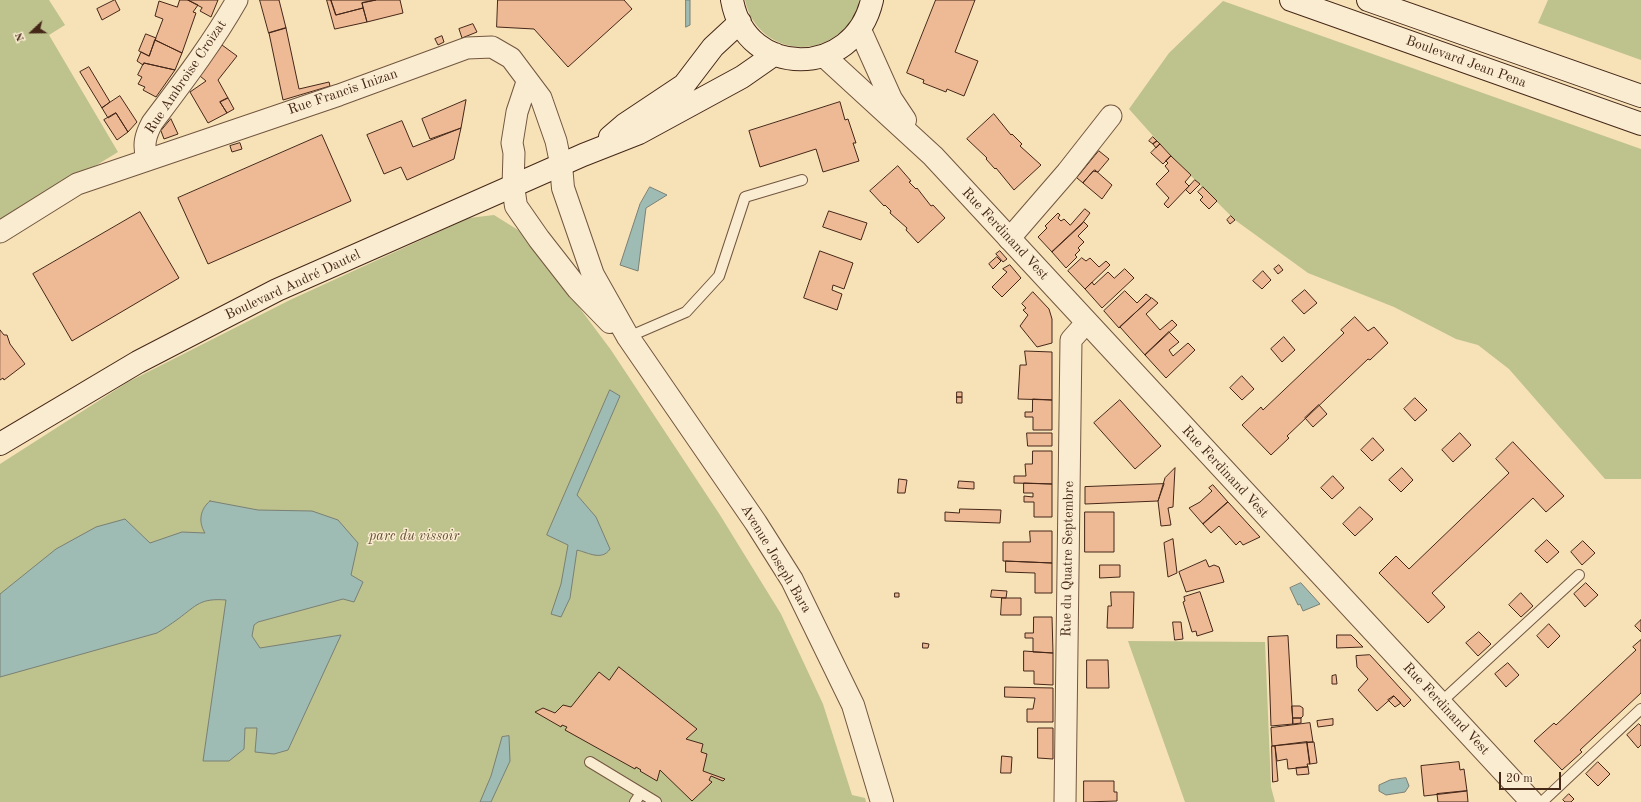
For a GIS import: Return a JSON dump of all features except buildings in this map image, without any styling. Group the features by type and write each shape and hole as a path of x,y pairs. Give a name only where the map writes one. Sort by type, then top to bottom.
{"street":[{"name":"Rue Ambroise Croizat","path":"147,159 144,145 149,128 203,54 237,0"},
{"path":"732,0 740,22 754,41 775,54 799,59 824,56 844,46 860,30 868,16 872,0"},
{"name":"Boulevard Jean Pena","path":"1291,0 1641,124"},
{"name":"Boulevard Jean Pena","path":"1368,0 1641,96"},
{"name":"Boulevard André Dautel","path":"597,149 624,125 684,85 712,47 740,22"},
{"name":"Rue Ferdinand Vest","path":"860,30 891,99 919,141"},
{"name":"Rue Francis Inizan","path":"147,159 339,95 467,48 492,47 511,58 541,98 556,141 561,165"},
{"name":"Boulevard André Dautel","path":"0,444 138,362 278,290 597,149 639,133 666,120 742,77 775,54"},
{"name":"Rue Ferdinand Vest","path":"824,56 919,141 1086,323 1532,802"},
{"path":"513,186 514,153 512,143 517,112 528,82"},
{"path":"1009,239 1067,172 1111,116"},
{"path":"0,232 77,184 147,159"},
{"name":"Avenue Joseph Bara","path":"561,165 563,188 593,275 628,337 756,523 792,580 853,705 882,802"},
{"name":"Avenue Joseph Bara","path":"513,186 516,206 544,246 578,289 615,327 628,337"},
{"name":"Rue du Quatre Septembre","path":"1065,802 1071,340 1086,323"}],"lane":[{"path":"628,337 686,312 719,276 746,197 802,180"},
{"path":"1440,703 1579,576"},
{"path":"1542,802 1641,709"},
{"path":"590,762 656,802"},
{"path":"635,802 642,793"}],"green space":[{"path":"0,0 49,0 65,25 49,35 118,152 0,224"},
{"path":"745,0 859,0 856,11 846,27 833,38 818,45 802,47 787,45 773,39 760,30 751,16"},
{"path":"1548,0 1641,0 1641,60 1538,23"},
{"path":"1223,1 1641,149 1641,479 1605,479 1509,369 1478,345 1456,339 1394,307 1308,273 1235,220 1171,156 1129,109 1169,53"},
{"name":"parc du vissoir","path":"494,215 518,230 546,263 611,350 720,515 781,614 823,704 852,795 865,798 866,802 0,802 0,464 128,382 290,300 469,218"},
{"path":"1128,641 1265,642 1271,787 1275,802 1185,802"}],"water":[{"path":"686,0 690,0 690,25 686,27"},
{"path":"650,187 667,195 646,208 638,271 620,265 640,204"},
{"path":"610,390 620,396 577,495 596,517 610,549 603,555 595,555 577,550 570,598 561,617 551,614 561,584 568,545 547,535"},
{"path":"210,501 258,510 312,511 338,520 358,543 351,575 363,582 354,602 343,599 258,622 254,625 252,636 260,648 341,635 288,750 274,754 255,752 257,728 245,728 244,749 229,761 203,761 226,600 204,601 157,633 0,677 0,594 56,549 96,527 125,519 150,543 182,532 205,533 201,524 201,516 204,508"},
{"path":"1301,583 1320,604 1303,611 1300,604 1298,605 1290,588"},
{"path":"509,736 510,761 491,802 480,802 491,776 502,737"},
{"path":"1406,778 1409,786 1405,792 1386,795 1379,791 1379,785 1390,780"}]}
